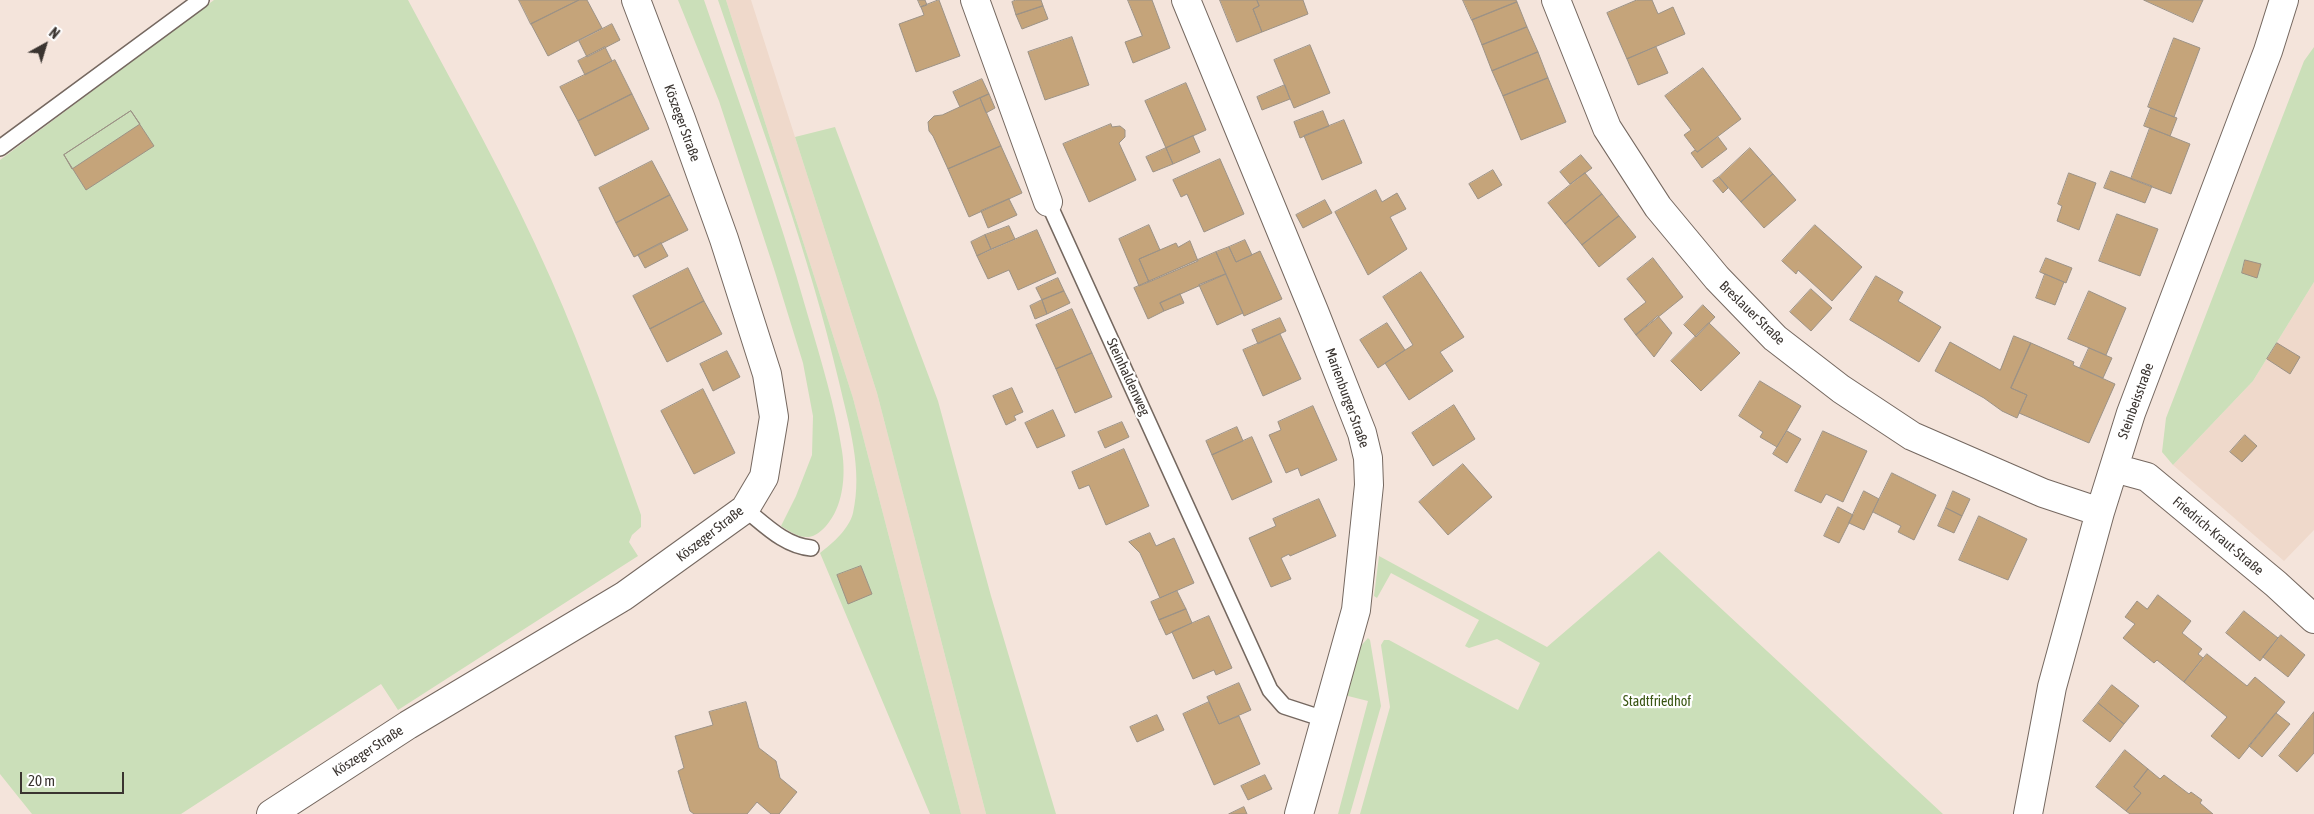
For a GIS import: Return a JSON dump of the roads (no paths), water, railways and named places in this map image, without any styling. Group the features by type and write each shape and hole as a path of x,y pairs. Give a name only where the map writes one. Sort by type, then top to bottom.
{"street":[{"name":"Köszeger Straße","path":"271,814 408,725 624,596 745,509 764,477 774,417 767,374 714,211 636,0"},
{"name":"Steinhaldenweg","path":"975,0 1048,202"},
{"name":"Marienburger Straße","path":"1186,0 1318,320 1362,433 1368,458 1369,485 1356,610 1299,814"},
{"name":"Breslauer Straße","path":"1556,0 1607,128 1652,199 1717,278 1774,338 1841,389 1912,436 2043,493 2100,512"},
{"name":"Steinbeisstraße","path":"2028,814 2052,687 2100,512 2131,413 2268,51 2284,0"},
{"name":"Friedrich-Kraut-Straße","path":"2114,468 2148,477 2314,619"}],"lane":[{"path":"0,148 201,0"},
{"name":"Steinhaldenweg","path":"1048,202 1270,690 1284,706 1324,719"},
{"path":"745,509 775,533 799,547 812,548"}],"park label":[{"name":"Stadtfriedhof","path":"1657,702"}]}
